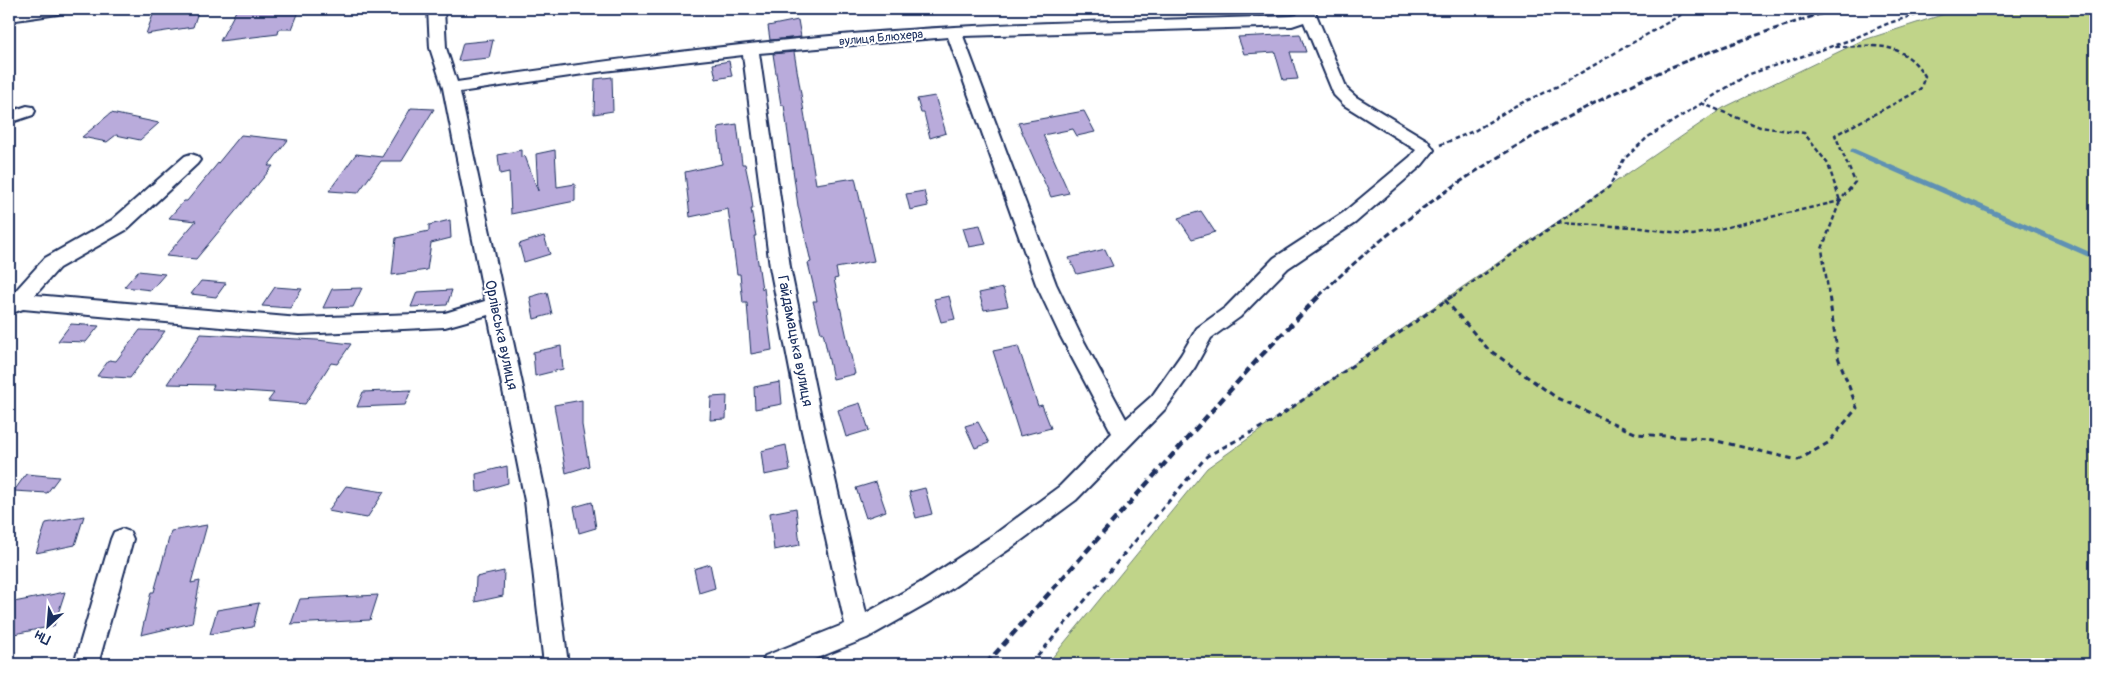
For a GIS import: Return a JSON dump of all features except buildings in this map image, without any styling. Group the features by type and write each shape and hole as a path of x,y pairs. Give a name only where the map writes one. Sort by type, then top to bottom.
{"street":[{"path":"9,16 58,9"},
{"name":"Орлівська вулиця","path":"436,9 438,48 451,88 536,501 556,664"},
{"path":"774,664 858,630 928,591 1003,541 1061,498 1159,402 1188,361 1204,333 1233,312 1280,263 1349,218 1425,150 1421,144 1350,101 1340,91 1308,10"},
{"name":"вулиця Блюхера","path":"451,88 604,66 750,50 954,32 1292,21 1302,18 1308,10"},
{"path":"954,32 1046,284 1070,335 1124,435"},
{"name":"Гайдамацька вулиця","path":"750,50 780,267 812,427 858,630"},
{"path":"9,118 27,110"},
{"path":"14,304 52,263 119,225 191,160"},
{"path":"14,304 299,326 446,320 495,306"},
{"path":"86,664 122,539"}],"path":[{"path":"1423,152 1476,130 1515,106 1558,86 1692,9"},
{"path":"1030,664 1207,456 1271,422 1609,187 1624,159 1648,137 1701,103 1747,75 1830,47 1889,23 1935,9"},
{"path":"1445,300 1488,350 1557,398 1637,434 1708,439 1798,460 1828,444 1857,408 1838,357 1822,249 1840,200 1855,182 1835,135 1920,90 1924,76 1919,65 1908,54 1888,46 1830,47"},
{"path":"1701,103 1760,127 1804,134 1828,164 1840,200"},
{"path":"1556,224 1634,227 1693,235 1840,200"}],"green space":[{"path":"1960,9 2095,9 2095,664 1047,664 1207,468 1435,306 1723,108 1861,41"}],"waterway":[{"path":"1853,151 2095,257"}],"railway":[{"path":"1319,296 1398,227 1441,195 1532,137 1579,111 1674,66 1734,43 1835,9"},
{"path":"986,664 1258,359 1319,296"}]}
